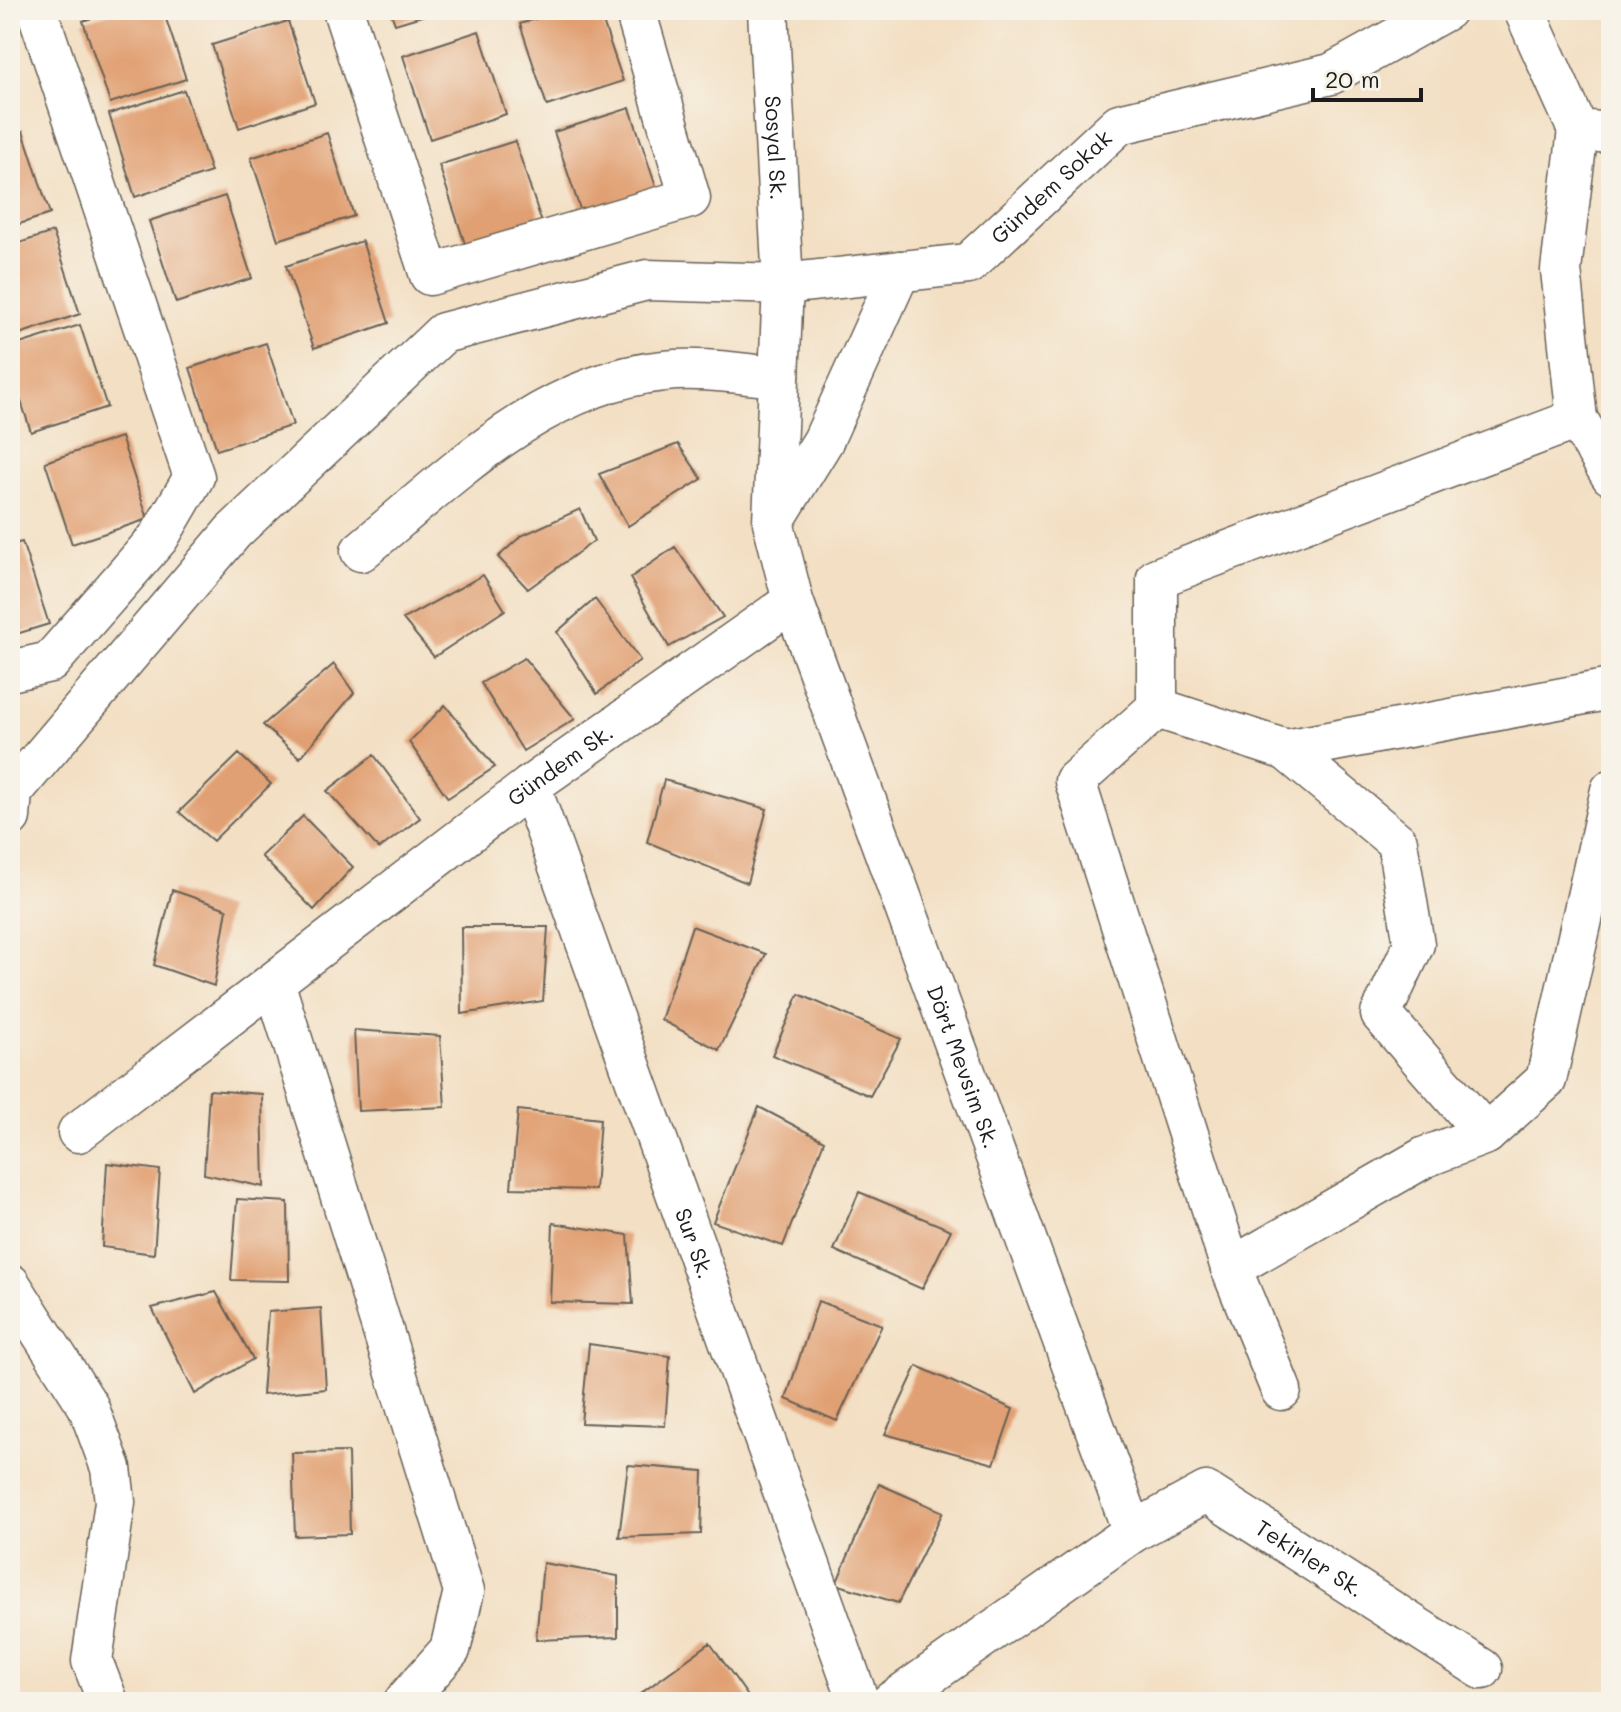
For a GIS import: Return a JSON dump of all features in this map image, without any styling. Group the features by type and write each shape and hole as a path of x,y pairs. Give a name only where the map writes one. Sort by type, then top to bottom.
{"street":[{"path":"10,671 50,662 159,537 194,477 37,10"},
{"path":"343,10 430,275 690,198 635,10"},
{"name":"Sosyal Sk.","path":"768,10 783,284"},
{"name":"Gündem Sokak","path":"11,800 233,532 443,333 647,280 783,284 968,264 1119,124 1331,74 1446,10"},
{"path":"1524,10 1595,132 1561,270 1577,419 1611,475"},
{"path":"773,522 823,441 900,271"},
{"path":"783,284 773,522 793,601"},
{"path":"361,551 469,461 565,398 599,384 666,370 779,377"},
{"path":"1281,1390 1231,1268 1075,781 1157,708 1157,578 1577,419"},
{"name":"Gündem Sk.","path":"78,1132 275,985 530,786 793,601"},
{"name":"Dört Mevsim Sk.","path":"793,601 1133,1532"},
{"path":"1286,750 1611,689"},
{"path":"1157,708 1286,750 1397,842 1414,944 1381,1014 1486,1134"},
{"name":"Sur Sk.","path":"530,786 859,1702"},
{"path":"1231,1268 1425,1157 1486,1134 1546,1080 1611,790"},
{"path":"275,985 464,1591 450,1650 404,1702"},
{"path":"10,1284 88,1406 111,1468 115,1502 92,1661 108,1702"},
{"name":"Tekirler Sk.","path":"1133,1532 1206,1492 1482,1669"},
{"path":"891,1702 1133,1532"}],"building":[{"path":"117,10 163,10 186,79 110,103 83,21"},
{"path":"390,10 438,10 438,11 395,24"},
{"path":"562,10 599,10 623,81 547,106 520,24"},
{"path":"288,21 315,103 239,128 212,45"},
{"path":"479,31 506,114 430,139 403,56"},
{"path":"184,90 211,172 135,197 109,114"},
{"path":"630,108 657,190 582,215 554,132"},
{"path":"23,131 50,214 10,227 10,136"},
{"path":"327,133 354,216 278,240 251,158"},
{"path":"515,141 542,223 466,247 439,165"},
{"path":"225,196 252,278 176,303 149,221"},
{"path":"53,232 80,314 10,337 10,246"},
{"path":"362,241 389,323 314,348 286,266"},
{"path":"80,325 107,407 31,432 10,367 10,347"},
{"path":"266,343 293,425 217,450 190,368"},
{"path":"121,437 148,519 72,544 45,462"},
{"path":"678,444 702,479 628,526 599,474"},
{"path":"580,509 594,541 528,589 498,557 521,536"},
{"path":"22,542 49,624 10,636 10,545"},
{"path":"675,547 723,617 669,647 630,578"},
{"path":"483,575 505,610 434,657 403,619"},
{"path":"595,599 640,660 597,694 557,632"},
{"path":"524,658 575,719 523,751 481,683"},
{"path":"334,664 354,693 300,758 263,725"},
{"path":"445,705 495,767 448,798 409,742"},
{"path":"239,754 271,784 213,841 179,812"},
{"path":"374,755 420,818 379,849 327,791"},
{"path":"664,780 767,809 747,883 647,842"},
{"path":"303,816 353,867 314,910 261,856"},
{"path":"172,890 227,909 214,986 154,965"},
{"path":"692,926 766,954 719,1050 661,1020"},
{"path":"461,927 548,927 543,1001 462,1014"},
{"path":"799,994 901,1039 870,1096 772,1055"},
{"path":"354,1030 440,1036 445,1107 358,1111"},
{"path":"209,1090 262,1094 264,1187 204,1174"},
{"path":"759,1107 824,1141 783,1246 713,1222"},
{"path":"518,1110 600,1119 595,1190 511,1188"},
{"path":"107,1163 160,1170 154,1254 102,1247"},
{"path":"859,1192 951,1230 922,1289 834,1250"},
{"path":"237,1199 288,1202 289,1281 231,1280"},
{"path":"553,1223 628,1235 633,1304 550,1302"},
{"path":"216,1292 253,1359 195,1394 152,1308"},
{"path":"818,1301 882,1325 837,1421 786,1399"},
{"path":"321,1308 326,1389 262,1395 268,1312"},
{"path":"589,1344 670,1356 665,1426 581,1423"},
{"path":"917,1366 1013,1409 994,1464 885,1434"},
{"path":"348,1452 350,1534 295,1536 292,1453"},
{"path":"628,1465 703,1471 701,1534 619,1537"},
{"path":"879,1484 943,1512 898,1603 836,1584"},
{"path":"543,1563 618,1576 618,1637 536,1640"},
{"path":"710,1643 752,1702 629,1702"}]}
